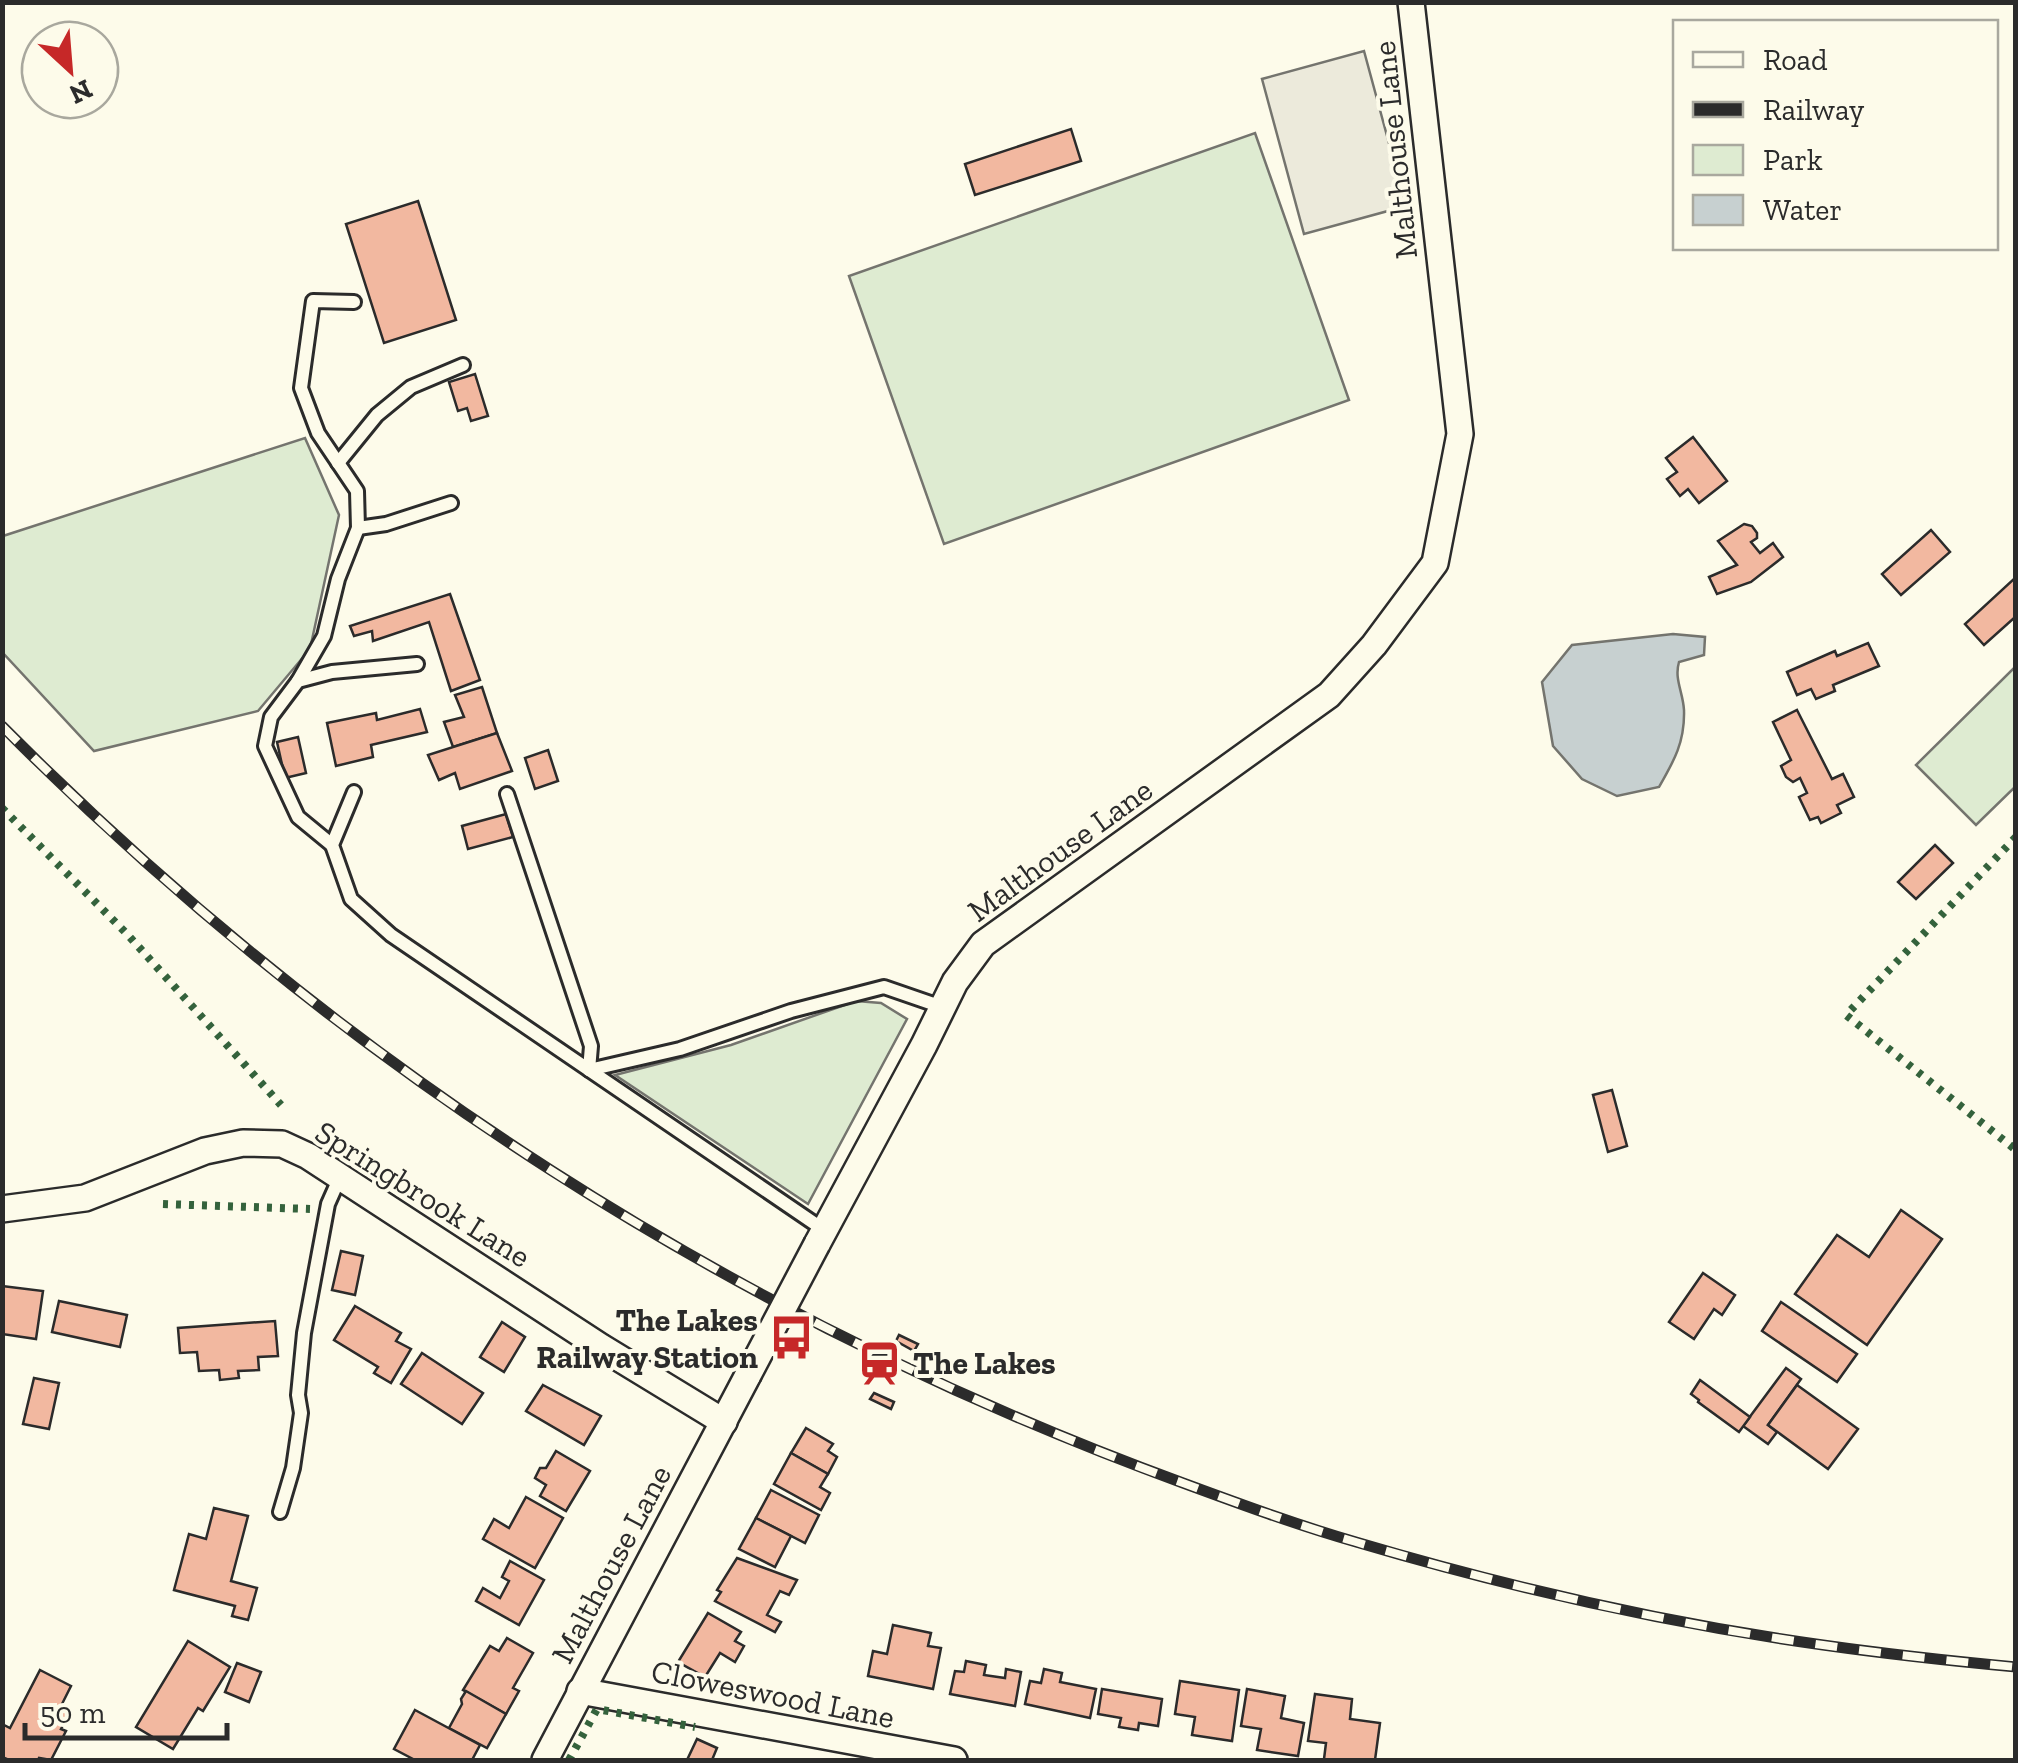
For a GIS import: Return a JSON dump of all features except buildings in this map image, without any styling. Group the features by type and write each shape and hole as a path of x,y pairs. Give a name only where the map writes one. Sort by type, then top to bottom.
{"street":[{"name":"Malthouse Lane","path":"544,1760 942,1006 983,944 1329,695 1374,646 1436,563 1460,434 1411,2"},
{"name":"Springbrook Lane","path":"2,1209 86,1198 205,1152 243,1143 282,1144 308,1156 724,1422"},
{"name":"Cloweswood Lane","path":"580,1691 954,1760"}],"lane":[{"path":"354,302 313,300 300,388 318,434 357,491 358,528 338,579 324,636 271,717 265,746 298,816 332,845 351,899 391,935 820,1237"},
{"path":"338,463 377,415 411,387 463,365"},
{"path":"358,528 386,524 452,503"},
{"path":"298,681 332,672 417,664"},
{"path":"332,845 354,792"},
{"path":"508,794 591,1046 590,1070 680,1048 791,1011 884,987 942,1006"},
{"path":"280,1512 293,1468 302,1414 298,1395 307,1315 328,1204 340,1177"}],"green space":[{"path":"1255,133 1349,400 944,544 849,276"},
{"path":"305,438 339,515 310,649 258,711 94,751 3,653 3,536"},
{"path":"2015,667 2015,787 1976,825 1916,765"},
{"path":"856,1001 881,1003 907,1019 808,1204 615,1075 731,1045"}],"shaded area":[{"path":"1364,51 1406,206 1304,234 1262,79"}],"water":[{"path":"1673,634 1705,637 1704,655 1679,662 1684,721 1678,751 1659,787 1617,796 1582,779 1553,746 1542,682 1572,645"}],"railway":[{"path":"2,726 131,849 265,964 405,1071 551,1170 701,1261 857,1343 1018,1418 1183,1483 1312,1529 1413,1558 1529,1589 1705,1626 1847,1648 2016,1667"}],"hedge":[{"path":"2,808 127,934 281,1105"},
{"path":"2016,837 1846,1015 2016,1150"},
{"path":"163,1204 310,1209"},
{"path":"569,1760 597,1709 695,1727"}],"place":[{"name":"The Lakes Railway Station","path":"791,1338"},
{"name":"The Lakes","path":"880,1363"}]}
